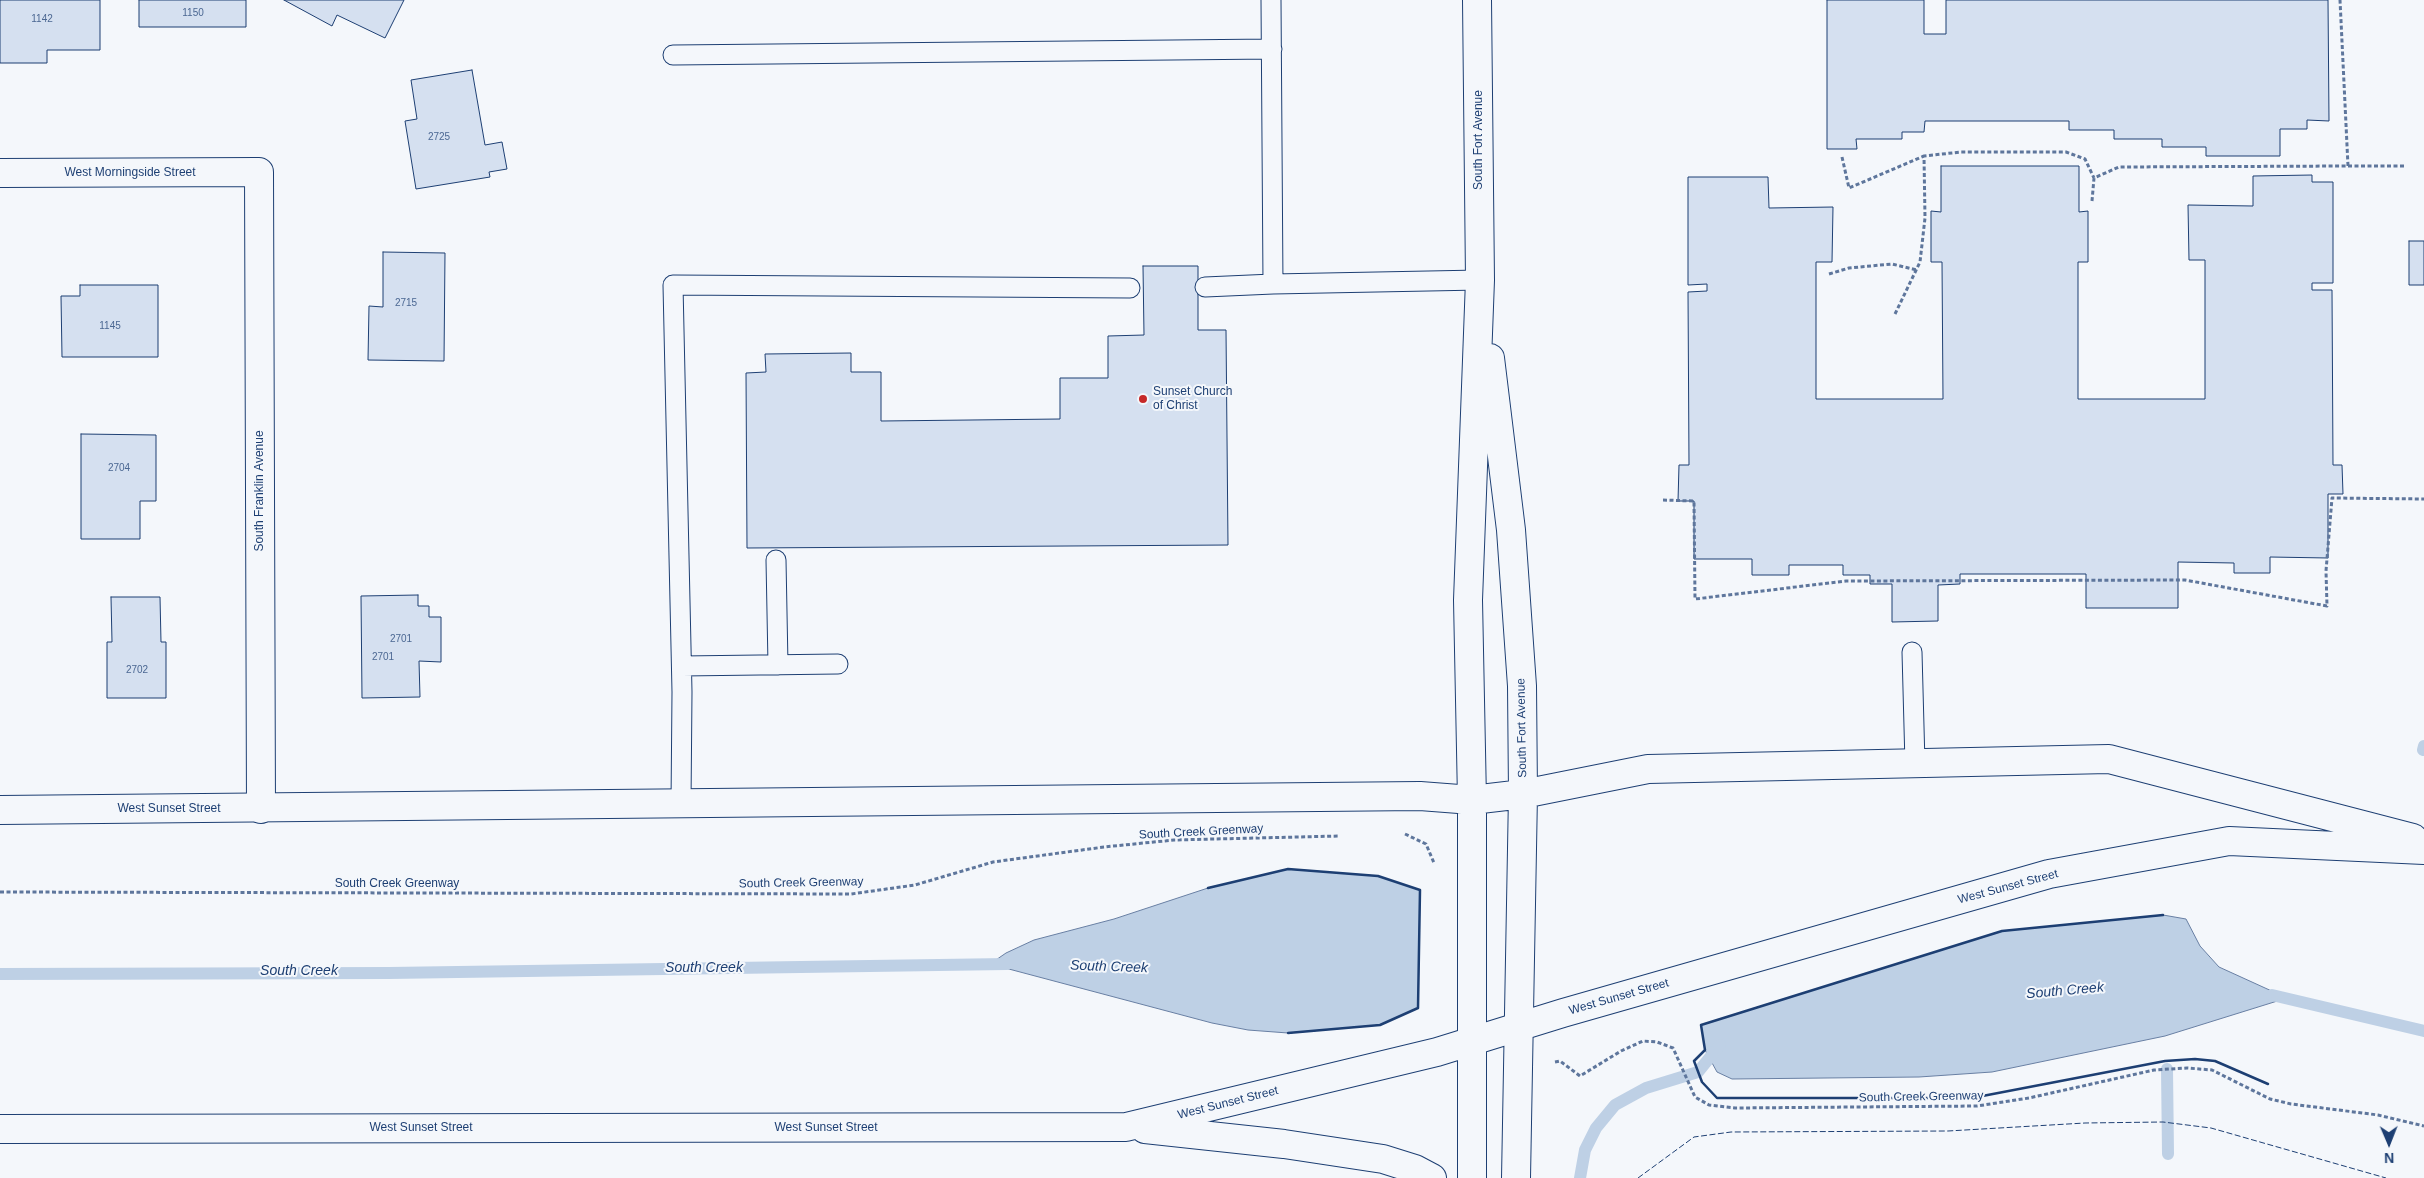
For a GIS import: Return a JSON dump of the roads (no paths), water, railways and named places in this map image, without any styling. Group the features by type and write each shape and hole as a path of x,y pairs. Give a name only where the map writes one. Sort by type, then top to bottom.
{"main road":[{"name":"South Fort Avenue","path":"1472,1178 1472,800 1468,600 1480,280 1477,0"},
{"name":"West Morningside Street","path":"0,173 259,172"},
{"name":"South Franklin Avenue","path":"259,172 261,809"},
{"name":"South Fort Avenue","path":"1480,280 1511,530 1522,686 1523,794 1516,1178"},
{"name":"West Sunset Street","path":"0,810 261,809 1420,796 1472,800 1523,794 1648,769 2109,759 2424,841"},
{"name":"West Sunset Street","path":"0,1129 1126,1127 1437,1052 1518,1026 2049,874 2229,841 2424,850"},
{"path":"1126,1127 1284,1144 1383,1159 1414,1169 1432,1178"}],"lane":[{"path":"1271,0 1273,284"},
{"path":"673,55 1272,49"},
{"path":"1205,287 1480,280"},
{"path":"681,804 682,666 673,285 1130,288"},
{"path":"776,560 778,665"},
{"path":"1912,652 1915,764"},
{"path":"682,666 838,664"}],"water":[{"path":"1288,869 1378,876 1420,890 1418,1008 1380,1025 1288,1033 1248,1030 1212,1023 990,964 1006,953 1034,940 1114,919 1208,888"},
{"path":"2163,915 2186,919 2200,946 2219,967 2287,998 2165,1036 1992,1072 1919,1077 1732,1079 1717,1072 1705,1050 1701,1025 2002,931"}],"waterway":[{"path":"2423,750 2424,746"},
{"name":"South Creek","path":"0,974 389,973 1007,964"},
{"name":"South Creek","path":"2272,995 2424,1031"},
{"path":"1580,1178 1585,1150 1596,1128 1615,1105 1646,1088 1698,1072 1720,1045"},
{"path":"2167,1069 2168,1154"}],"place":[{"name":"Sunset Church of Christ","path":"1143,399"}]}
